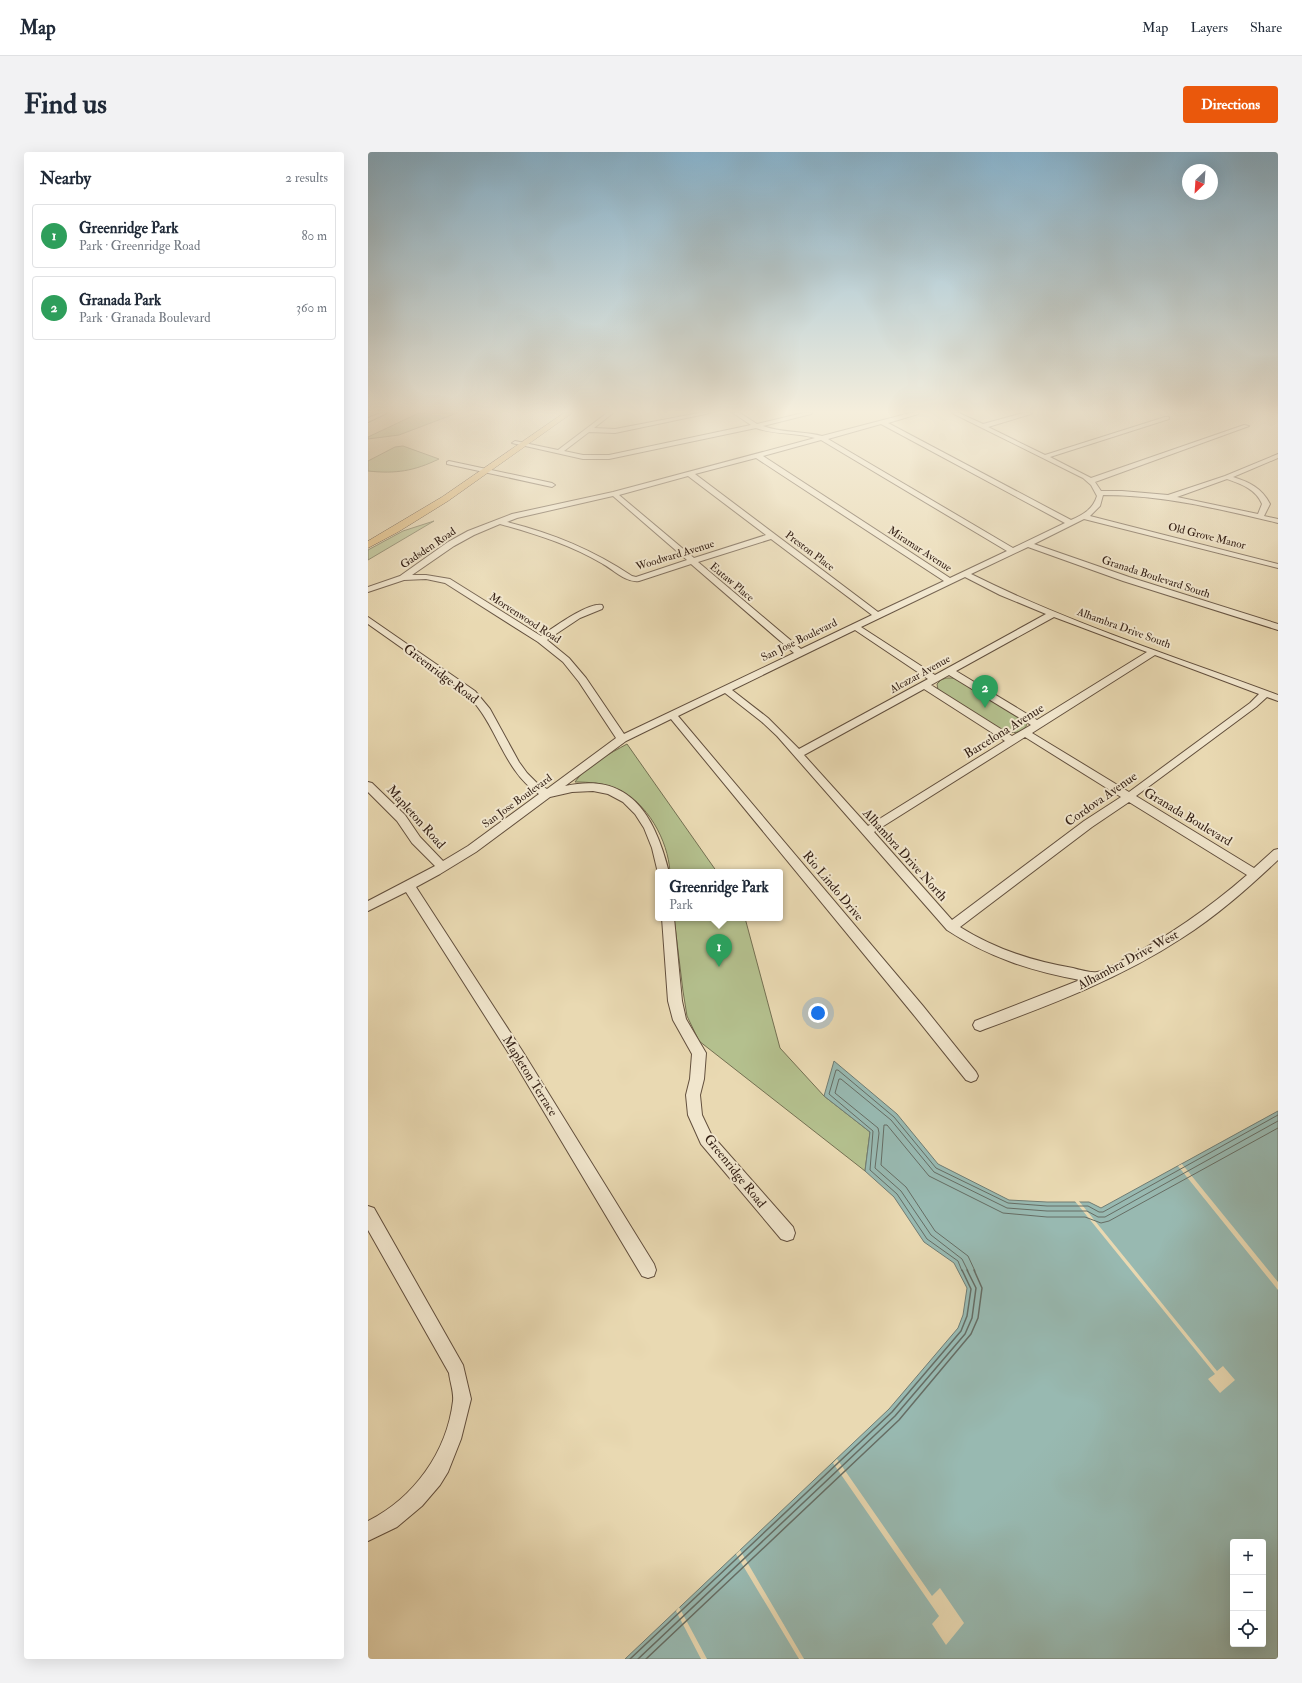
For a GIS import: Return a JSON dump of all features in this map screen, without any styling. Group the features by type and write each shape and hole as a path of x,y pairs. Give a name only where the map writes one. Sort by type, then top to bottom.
{"main road":[{"path":"368,545 463,483"},
{"path":"368,538 449,493"}],"street":[{"path":"544,483 552,485"},
{"name":"Gadsden Road","path":"368,590 403,578 451,544 471,533 499,522 534,512 655,483"},
{"name":"Preston Place","path":"702,483 878,616"},
{"name":"Miramar Avenue","path":"800,483 949,581"},
{"path":"899,483 1013,551"},
{"path":"997,483 1072,523"},
{"path":"1092,483 1099,492 1138,493 1170,497 1278,521"},
{"path":"1170,497 1209,483"},
{"path":"1242,483 1249,486 1262,496 1266,504 1260,517"},
{"name":"San Jose Boulevard","path":"368,906 409,886 472,849 622,739 1084,517 1096,507 1099,500 1099,492"},
{"name":"Eutaw Place","path":"614,494 800,653"},
{"name":"Old Grove Manor","path":"1084,517 1278,566"},
{"name":"Woodward Avenue","path":"499,522 547,534 597,556 630,578 636,579 772,536"},
{"name":"Granada Boulevard South","path":"1028,544 1126,579 1278,627"},
{"name":"Alhambra Drive South","path":"965,574 1003,593 1053,614 1278,698"},
{"name":"Morvenwood Road","path":"403,578 426,577 447,581 541,640 566,660 583,680 622,739"},
{"path":"541,640 577,616 599,607"},
{"name":"Alcazar Avenue","path":"798,754 1053,614"},
{"name":"Greenridge Road","path":"368,620 473,695 488,712 520,772 534,787 547,794"},
{"path":"855,627 935,679"},
{"name":"Barcelona Avenue","path":"866,832 1154,652"},
{"path":"950,671 1038,725"},
{"path":"924,685 1012,741"},
{"name":"Alhambra Drive North","path":"725,689 765,720 798,754 950,927 965,937 1016,961 1051,970 1099,978"},
{"name":"Cordova Avenue","path":"950,927 1253,705 1266,693"},
{"name":"Rio Lindo Drive","path":"672,715 918,1010 971,1076"},
{"name":"Granada Boulevard","path":"1025,733 1255,874"},
{"name":"Mapleton Road","path":"368,786 401,818 416,840 442,867"},
{"path":"547,794 563,789 581,787 609,791 624,797 633,804 649,826 656,843 661,869"},
{"name":"Alhambra Drive West","path":"980,1025 1054,998 1099,978 1161,945 1198,921 1278,853"},
{"name":"Mapleton Terrace","path":"409,886 518,1056 648,1270"},
{"name":"Greenridge Road","path":"668,921 675,1001 680,1020 699,1053 697,1079 693,1095 695,1114 706,1139 787,1233"},
{"path":"368,1214 457,1371 462,1399 452,1439 433,1478 405,1508 390,1520 368,1531"}],"green space":[{"path":"434,521 368,560 368,550 403,531"},
{"path":"946,678 954,678 1027,722 1026,726 1023,730 1016,732 999,730 938,690 937,684"},
{"path":"627,744 715,869 670,869 665,847 660,835 654,823 638,803 628,795 607,785 575,782 579,776 592,765"},
{"path":"674,921 746,921 780,1048 824,1096 870,1132 865,1171 699,1041 687,1016"}],"water":[{"path":"834,1061 897,1114 938,1164 1009,1200 1089,1202 1101,1208 1278,1111 1278,1659 625,1659 889,1409 958,1328 963,1315 967,1288 954,1263 924,1242 894,1197 865,1171 870,1132 824,1096"}],"pier":[{"path":"1182,1164 1278,1282 1278,1290 1178,1166"},
{"path":"1074,1200 1078,1200 1217,1371 1223,1366 1235,1380 1220,1393 1208,1379 1215,1374"},
{"path":"837,1459 932,1596 940,1588 964,1623 946,1645 932,1624 939,1616 833,1463"},
{"path":"740,1550 804,1659 799,1659 736,1554"},
{"path":"679,1607 707,1659 701,1659 676,1611"}],"place":[{"name":"Granada Park","path":"985,708"},
{"name":"Greenridge Park","path":"719,967"}]}
